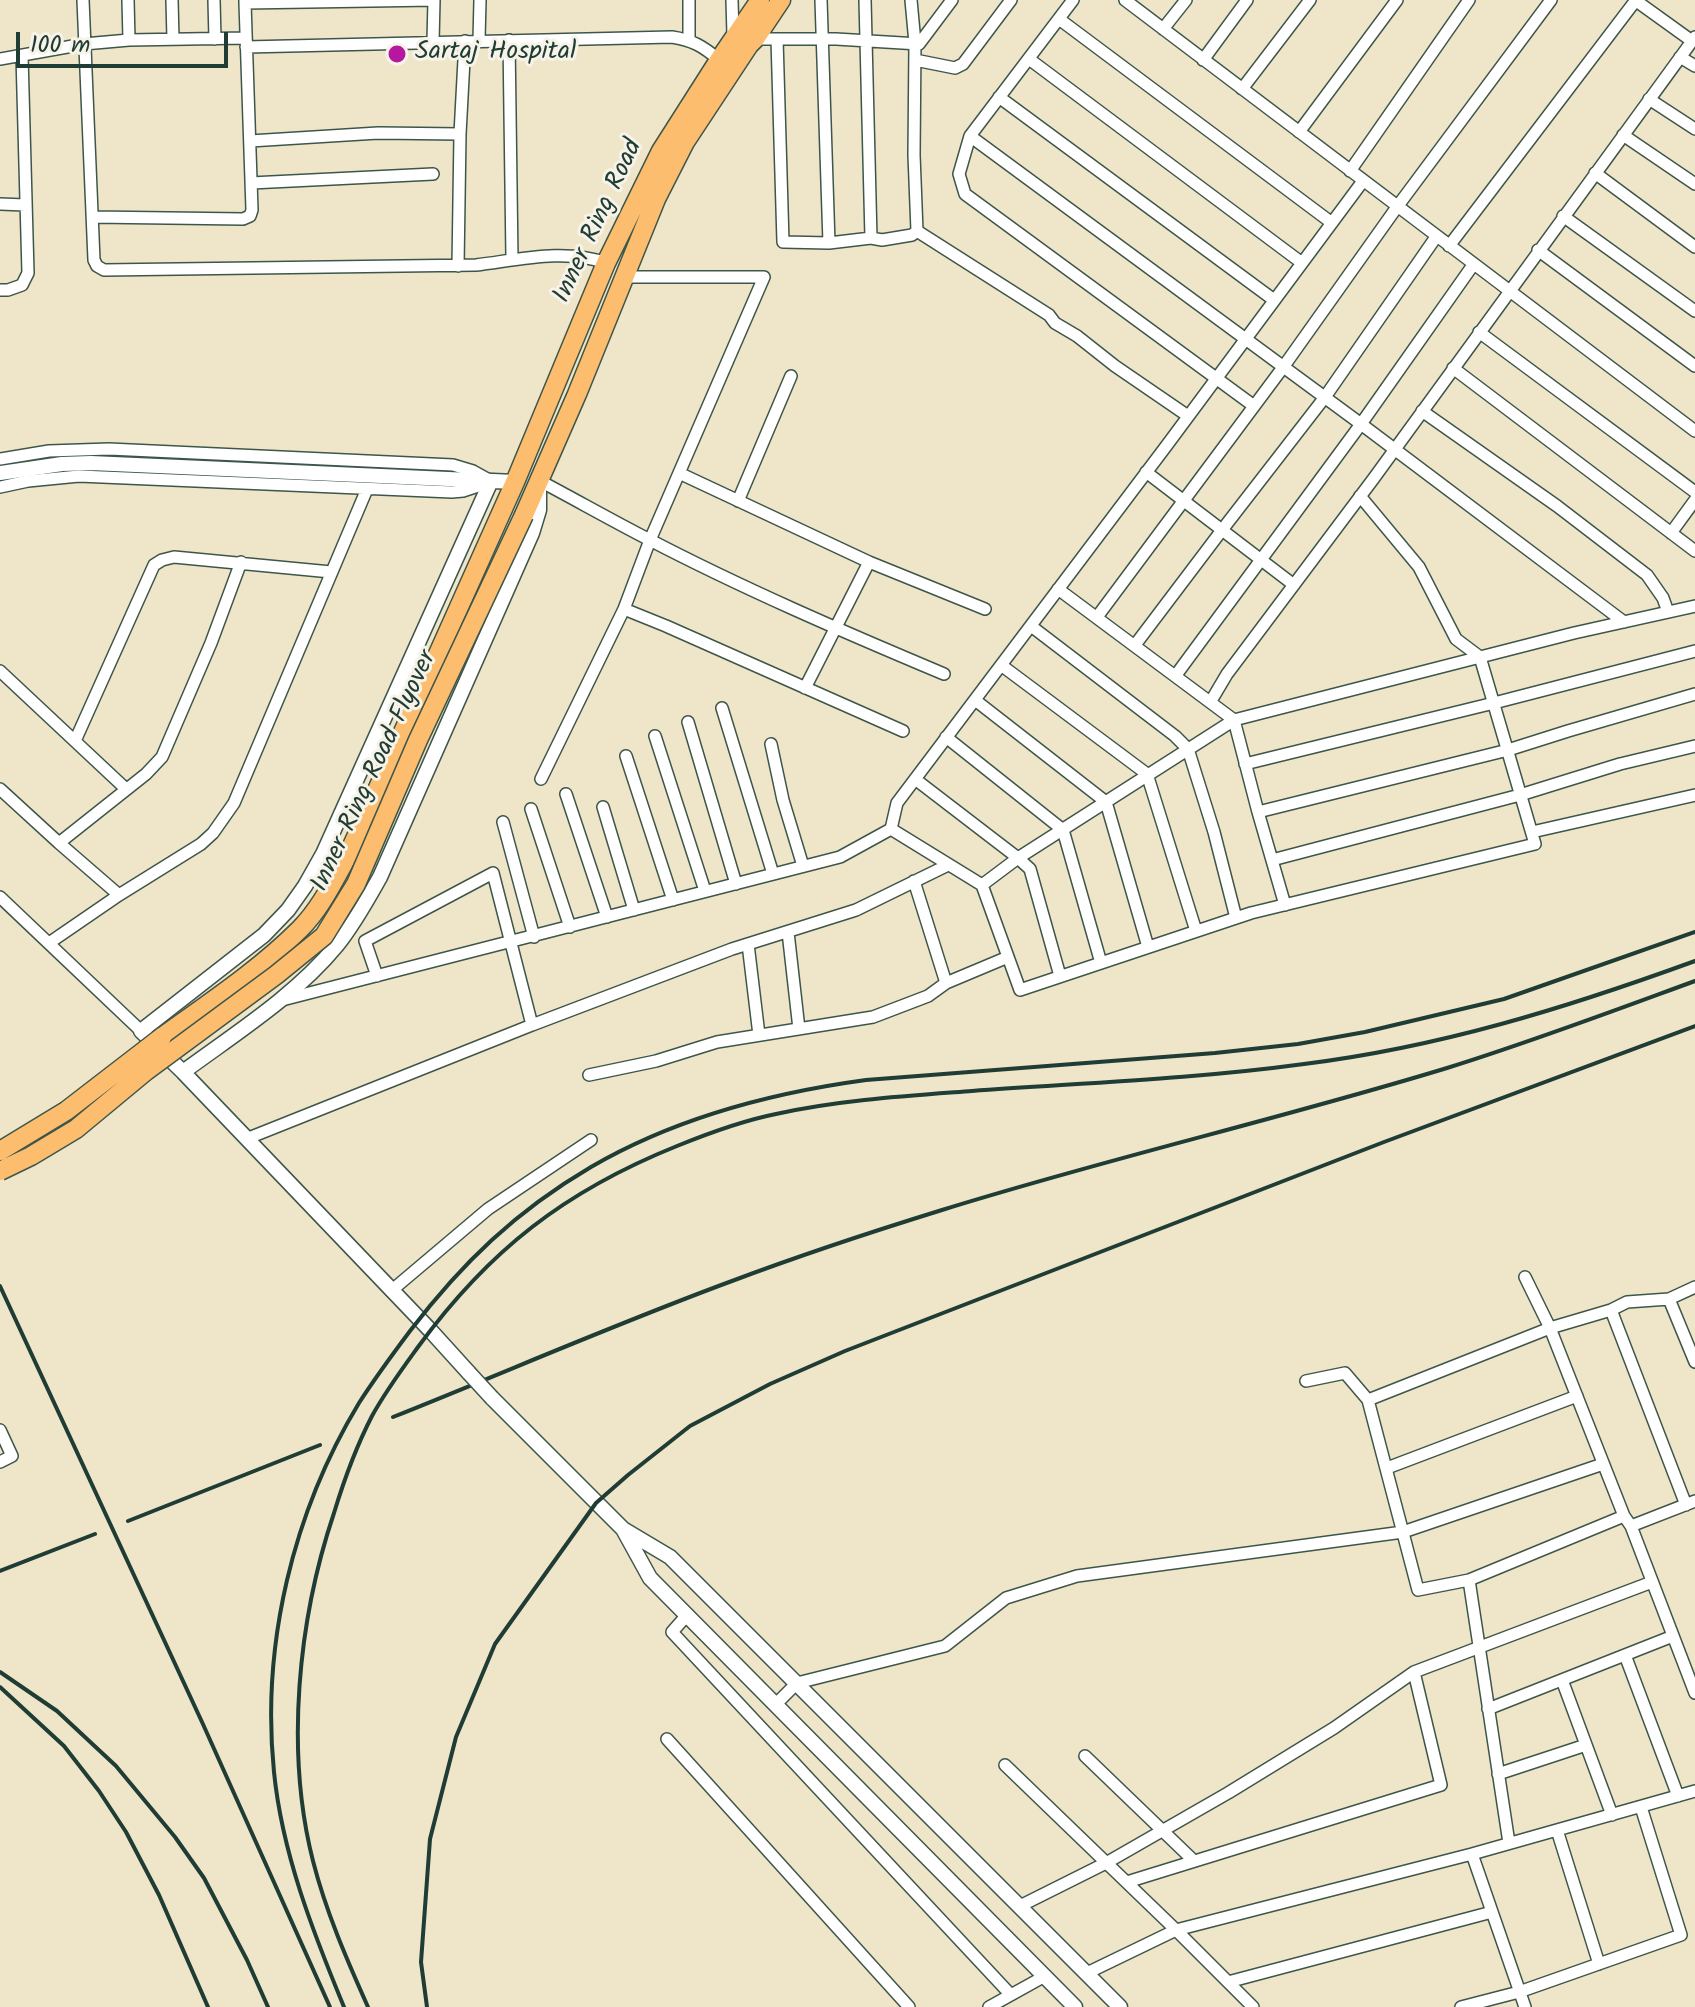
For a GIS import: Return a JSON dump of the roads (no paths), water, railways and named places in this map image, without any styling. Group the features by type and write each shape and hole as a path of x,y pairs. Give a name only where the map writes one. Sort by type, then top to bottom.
{"highway":[{"name":"Inner Ring Road","path":"515,482 606,263 661,151 760,0"},
{"name":"Inner Ring Road","path":"540,481 656,199 685,142 781,0"},
{"name":"Inner Ring Road Flyover","path":"0,1171 76,1129 146,1071 324,936 356,884 418,740 540,481"},
{"name":"Inner Ring Road Flyover","path":"0,1151 66,1111 259,966 302,927 323,900 348,855 515,482"}],"street":[{"path":"83,0 94,260 104,270 458,266 512,259 579,256 606,263"},
{"path":"128,0 129,40"},
{"path":"172,0 173,39"},
{"path":"214,0 215,39"},
{"path":"93,217 243,219 250,216 245,2 434,0 433,42"},
{"path":"479,40 480,0"},
{"path":"689,0 689,40"},
{"path":"732,0 733,40"},
{"path":"821,0 829,243"},
{"path":"865,0 871,238"},
{"path":"911,0 915,43 917,231"},
{"path":"755,39 919,44 952,0"},
{"path":"915,60 955,68 963,64 1011,0"},
{"path":"1073,0 970,136 959,174 965,194 1254,406"},
{"path":"1163,29 1186,0"},
{"path":"1203,60 1247,0"},
{"path":"1242,89 1310,0"},
{"path":"1299,132 1397,0"},
{"path":"1350,171 1469,0"},
{"path":"1097,617 1551,0"},
{"path":"1211,701 1227,674 1694,39 1636,0 1449,246"},
{"path":"1128,1 1695,431"},
{"path":"1059,19 1332,223"},
{"path":"0,59 84,44 129,40 433,42 672,37 703,46 719,60"},
{"path":"777,39 783,242 882,240 912,235 917,231"},
{"path":"509,40 512,259"},
{"path":"458,266 465,41"},
{"path":"0,290 22,285 28,273 22,56"},
{"path":"1680,57 1695,66"},
{"path":"1029,59 1302,263"},
{"path":"999,97 1274,300"},
{"path":"1649,99 1695,129"},
{"path":"250,141 378,133 460,134"},
{"path":"1623,135 1695,184"},
{"path":"970,136 1284,366 1624,622"},
{"path":"1595,173 1695,247"},
{"path":"251,183 433,174"},
{"path":"278,1002 840,857 891,829 897,803 1363,181"},
{"path":"0,204 25,205"},
{"path":"1563,216 1695,311"},
{"path":"917,231 1049,315 1055,323 1188,416"},
{"path":"1135,645 1325,397 1436,237"},
{"path":"1538,250 1695,366"},
{"path":"1176,675 1361,424 1473,265"},
{"path":"541,779 624,609 650,540 764,277 625,277"},
{"path":"1479,332 1695,492"},
{"path":"1453,368 1695,551"},
{"path":"738,501 791,376"},
{"path":"1422,411 1557,506 1647,575 1663,598 1668,612"},
{"path":"0,459 79,449 172,452 453,465 491,481"},
{"path":"0,473 38,466 91,463 515,482"},
{"path":"1146,472 1294,585"},
{"path":"679,473 869,562 985,609"},
{"path":"0,487 79,476 452,492 491,481"},
{"path":"141,1031 264,935 305,886 323,854 491,481"},
{"path":"183,1072 278,1002 313,971 360,913 380,877 532,533 539,510 540,481 650,540 836,629 944,674"},
{"path":"49,943 201,844 224,820 234,803 367,489"},
{"path":"891,829 982,885 1020,990 1236,918 1535,844 1480,657 1456,639 1419,567 1360,496"},
{"path":"1671,533 1695,500"},
{"path":"75,741 154,565 174,557 331,572"},
{"path":"59,843 155,766 168,745 211,643 241,562"},
{"path":"805,688 869,562"},
{"path":"1058,589 1234,720 1285,905"},
{"path":"982,885 1018,858 1234,720 1695,606"},
{"path":"624,609 903,731"},
{"path":"1031,626 1160,723 1188,749 1236,918"},
{"path":"1245,764 1695,651"},
{"path":"1001,665 1147,774 1196,931"},
{"path":"0,671 126,789"},
{"path":"1258,812 1508,750 1695,694"},
{"path":"975,700 1106,802 1148,947"},
{"path":"722,708 773,874"},
{"path":"688,722 736,884"},
{"path":"655,736 705,891"},
{"path":"946,737 1063,830 1101,963"},
{"path":"771,744 783,800 803,866"},
{"path":"1272,860 1695,746"},
{"path":"626,756 673,900"},
{"path":"915,779 1026,864 1032,875 1060,976"},
{"path":"0,789 119,895"},
{"path":"566,794 607,917"},
{"path":"1532,832 1695,795"},
{"path":"603,807 634,910"},
{"path":"531,809 570,927"},
{"path":"503,822 534,937"},
{"path":"246,1139 532,1025 748,944 856,910 948,865"},
{"path":"377,976 365,941 493,873 532,1025"},
{"path":"914,881 946,983"},
{"path":"0,897 183,1072 492,1398 623,1529 670,1557 1120,2007"},
{"path":"788,932 799,1029"},
{"path":"748,944 759,1035"},
{"path":"589,1075 656,1061 717,1042 873,1017 928,996 946,983 1008,957"},
{"path":"391,1291 488,1209 591,1140"},
{"path":"1525,1277 1550,1328 1673,1636 1689,1660 1695,1693"},
{"path":"1368,1400 1550,1328 1611,1310 1627,1302 1669,1299 1695,1287"},
{"path":"1669,1299 1695,1362"},
{"path":"1611,1310 1691,1503 1631,1526"},
{"path":"1306,1381 1345,1373 1368,1400 1418,1590 1469,1580 1624,1516"},
{"path":"1387,1468 1577,1396"},
{"path":"0,1430 12,1456 0,1462"},
{"path":"775,1705 797,1683 945,1646 1006,1598 1077,1576 1403,1532 1603,1464"},
{"path":"623,1529 650,1578 1075,2007"},
{"path":"1469,1580 1509,1843"},
{"path":"1020,1906 1106,1863 1228,1793 1334,1728 1414,1672 1652,1582"},
{"path":"687,1615 672,1632 1010,1994"},
{"path":"1488,1709 1673,1636"},
{"path":"1625,1655 1678,1796"},
{"path":"1127,1882 1441,1785 1414,1672"},
{"path":"1562,1680 1612,1815"},
{"path":"667,1739 909,2007"},
{"path":"1498,1774 1586,1745"},
{"path":"1085,1756 1194,1861"},
{"path":"1005,1765 1253,2007"},
{"path":"1087,1973 1176,1930 1472,1854 1695,1791"},
{"path":"1461,2007 1519,1992 1681,1935 1641,1807"},
{"path":"1557,1830 1599,1964"},
{"path":"1472,1854 1525,2007"},
{"path":"1228,1982 1492,1912"},
{"path":"989,2007 1045,1976"}],"railway":[{"path":"344,2007 300,1892 278,1802 271,1724 278,1628 287,1581 316,1489 359,1403 430,1306 470,1261 514,1220 564,1184 623,1150 690,1121 759,1100 866,1080 1215,1053 1298,1044 1365,1032 1504,999 1695,932"},
{"path":"368,2007 324,1899 304,1819 298,1731 304,1641 312,1597 342,1488 377,1407 445,1312 473,1281 532,1227 599,1183 637,1164 713,1132 763,1117 873,1099 1221,1073 1355,1057 1502,1024 1599,995 1695,961"},
{"path":"393,1417 647,1314 836,1244 1005,1191 1447,1068 1695,981"},
{"path":"427,2007 421,1962 430,1839 456,1737 495,1644 596,1503 690,1426 770,1384 845,1351 1384,1142 1695,1026"},
{"path":"0,1286 330,2007"},
{"path":"128,1521 320,1445"},
{"path":"0,1571 95,1534"},
{"path":"0,1672 57,1711 116,1766 175,1837 204,1878 268,2007"},
{"path":"0,1687 64,1746 126,1832 159,1895 208,2007"}],"place":[{"name":"Sartaj Hospital","path":"397,54"}]}
